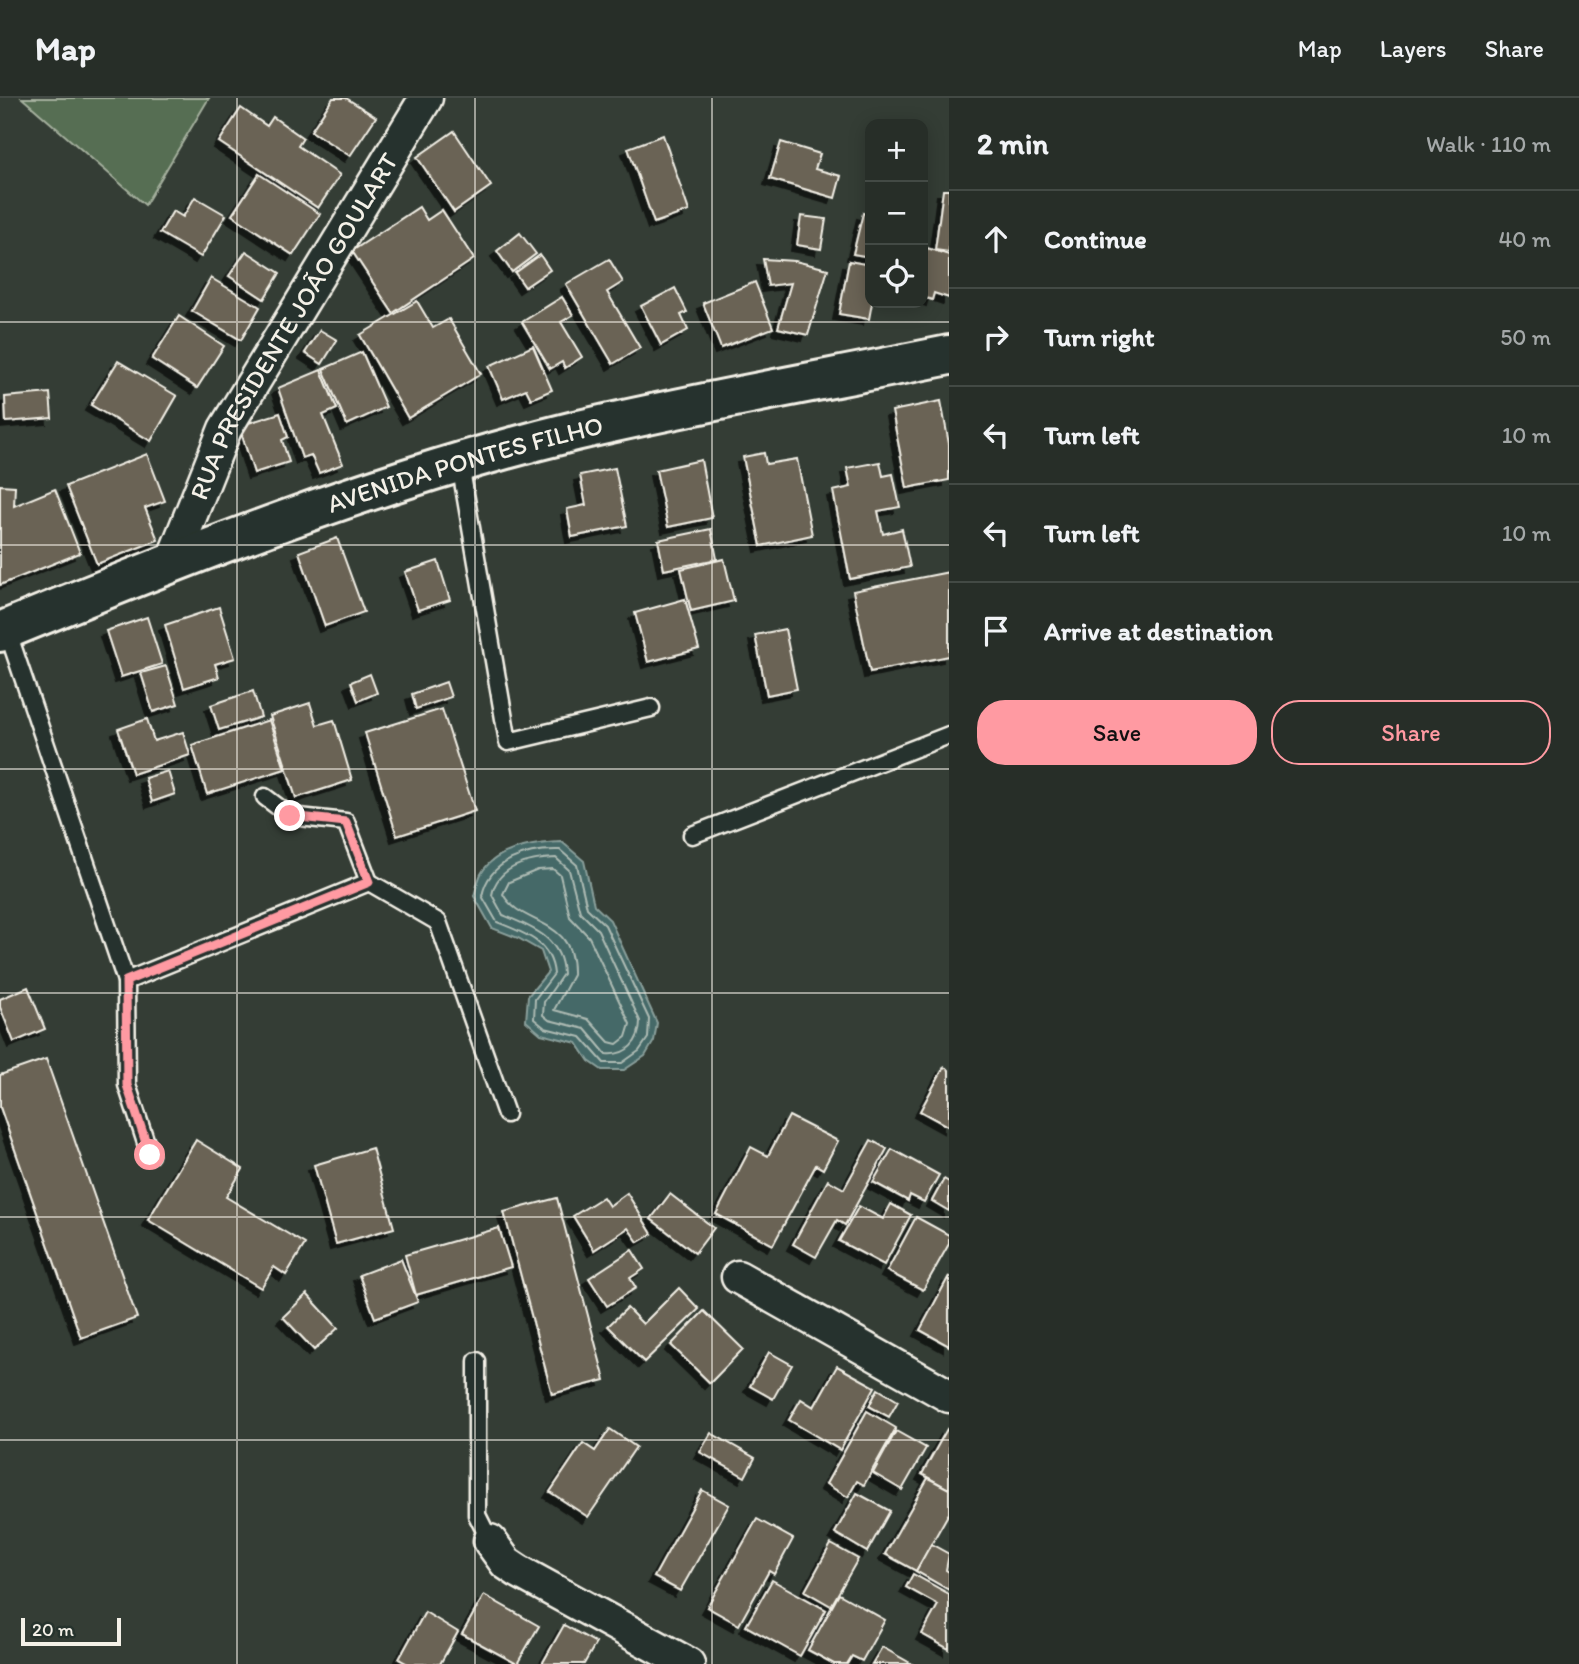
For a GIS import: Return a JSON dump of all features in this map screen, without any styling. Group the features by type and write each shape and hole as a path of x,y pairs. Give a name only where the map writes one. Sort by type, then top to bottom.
{"street":[{"name":"RUA PRESIDENTE JOÃO GOULART","path":"172,562 225,429 426,98"},
{"name":"AVENIDA PONTES FILHO","path":"3,631 172,562 367,491 574,431 949,355"},
{"path":"738,1277 949,1396"},
{"path":"489,1541 506,1563 518,1571 688,1664"}],"lane":[{"path":"460,464 508,742 651,708"},
{"path":"3,631 126,981 127,1085 150,1155"},
{"path":"692,835 949,735"},
{"path":"265,797 290,816 346,822 369,882 438,922 506,1114"},
{"path":"126,981 369,882"},
{"path":"477,1361 477,1515 489,1541"}],"green space":[{"path":"22,98 209,98 145,205"}],"water":[{"path":"562,842 584,861 594,905 610,920 657,1023 654,1041 645,1056 624,1070 602,1070 589,1061 577,1043 541,1034 526,1021 528,996 548,972 541,951 492,928 474,896 481,874 496,858 529,846"}],"building":[{"path":"333,98 346,98 376,117 350,156 311,131"},
{"path":"241,108 267,126 273,117 303,138 298,146 340,175 318,208 219,142"},
{"path":"454,131 491,186 454,212 417,157"},
{"path":"663,135 689,211 654,223 628,148"},
{"path":"781,142 820,154 815,169 841,176 835,198 770,179"},
{"path":"259,174 320,214 293,255 232,215"},
{"path":"943,190 949,190 949,252 935,250"},
{"path":"195,197 226,215 201,257 160,233 173,211 183,217"},
{"path":"419,207 427,220 442,210 474,259 393,313 352,251"},
{"path":"863,213 865,256 853,254"},
{"path":"801,216 826,219 821,249 797,245"},
{"path":"520,233 536,254 512,272 497,251"},
{"path":"928,248 949,255 949,298 934,293 932,300 928,299"},
{"path":"246,251 280,273 264,299 229,276"},
{"path":"540,255 550,270 525,287 515,273"},
{"path":"609,259 623,282 607,292 640,348 613,364 566,284"},
{"path":"763,259 795,261 828,269 808,335 778,328 791,283 768,286"},
{"path":"849,261 865,264 865,308 871,308 869,319 839,314"},
{"path":"211,278 260,307 241,340 192,311"},
{"path":"755,282 773,328 721,348 703,303"},
{"path":"675,288 687,312 681,315 688,330 661,345 641,306"},
{"path":"562,297 573,315 561,322 582,357 565,368 562,362 550,369 522,322"},
{"path":"417,301 433,328 449,319 481,374 408,418 360,335"},
{"path":"179,316 224,346 197,388 152,359"},
{"path":"320,330 337,340 322,364 305,353"},
{"path":"533,346 552,390 531,399 526,389 503,399 489,366"},
{"path":"362,352 386,407 347,425 323,369"},
{"path":"118,361 177,396 151,441 91,405"},
{"path":"321,370 337,409 323,415 343,464 319,473 311,455 302,458 278,388"},
{"path":"50,393 52,418 6,422 5,397"},
{"path":"941,401 949,444 949,480 907,488 892,411"},
{"path":"280,413 288,437 282,440 289,462 254,473 239,426"},
{"path":"764,453 766,464 797,459 812,535 761,546 743,457"},
{"path":"147,454 165,501 145,508 158,540 97,564 66,486"},
{"path":"701,460 712,518 668,527 656,470"},
{"path":"880,462 883,476 893,474 900,507 878,511 883,534 902,529 910,567 850,579 833,491 851,487 847,468"},
{"path":"615,468 627,526 572,537 567,509 586,505 580,475"},
{"path":"0,485 15,486 14,506 55,489 80,553 0,585"},
{"path":"711,529 717,559 664,570 658,540"},
{"path":"337,538 364,612 325,626 299,552"},
{"path":"724,559 734,601 691,611 681,569"},
{"path":"438,561 450,600 418,610 405,572"},
{"path":"949,572 949,656 870,672 853,591"},
{"path":"685,599 699,649 648,662 635,613"},
{"path":"219,607 235,658 215,664 219,677 184,688 165,625"},
{"path":"147,617 162,664 121,677 106,631"},
{"path":"785,629 797,689 767,695 755,635"},
{"path":"166,666 178,704 153,712 141,673"},
{"path":"370,674 377,693 358,701 351,682"},
{"path":"446,682 451,697 416,709 412,694"},
{"path":"253,691 261,717 219,730 211,705"},
{"path":"310,703 317,725 334,720 352,780 296,798 270,716"},
{"path":"442,709 475,811 397,836 365,733"},
{"path":"147,719 154,741 183,732 190,755 133,774 118,729"},
{"path":"269,720 285,769 207,794 192,745"},
{"path":"168,771 175,794 152,802 145,778"},
{"path":"28,987 45,1029 14,1042 0,1007 0,999"},
{"path":"46,1059 137,1318 81,1338 0,1107 0,1075"},
{"path":"944,1067 949,1070 949,1127 920,1111"},
{"path":"789,1116 838,1141 823,1169 816,1165 773,1245 716,1214 751,1147 768,1156"},
{"path":"196,1140 243,1169 226,1197 305,1244 286,1275 274,1267 261,1288 148,1220"},
{"path":"871,1140 887,1149 845,1225 837,1220 816,1257 793,1244 828,1180 844,1189"},
{"path":"372,1148 394,1228 336,1244 314,1165"},
{"path":"892,1149 939,1175 924,1202 910,1195 908,1201 873,1182"},
{"path":"944,1179 949,1182 949,1211 932,1201"},
{"path":"627,1193 652,1234 638,1242 628,1228 594,1250 573,1216 603,1197 609,1206"},
{"path":"670,1194 714,1228 695,1253 651,1219"},
{"path":"557,1198 605,1380 552,1394 504,1212"},
{"path":"891,1204 911,1215 884,1265 839,1241 859,1206 883,1219"},
{"path":"916,1217 949,1235 949,1244 923,1290 887,1271"},
{"path":"499,1228 511,1267 416,1295 405,1255"},
{"path":"632,1250 644,1269 630,1278 636,1288 607,1306 589,1278"},
{"path":"401,1259 418,1302 375,1318 359,1275"},
{"path":"949,1276 949,1346 920,1330"},
{"path":"679,1288 699,1309 644,1362 608,1326 627,1308 643,1324"},
{"path":"307,1294 338,1328 314,1350 283,1317"},
{"path":"704,1311 743,1349 710,1383 671,1345"},
{"path":"769,1352 792,1365 773,1399 750,1386"},
{"path":"837,1366 875,1387 840,1450 789,1420 801,1399 814,1407"},
{"path":"878,1389 898,1401 889,1417 869,1406"},
{"path":"867,1411 896,1428 864,1485 857,1481 848,1497 826,1484"},
{"path":"610,1429 636,1447 588,1517 550,1492 583,1443 595,1451"},
{"path":"947,1429 949,1431 949,1489 922,1474"},
{"path":"896,1431 926,1448 902,1490 873,1473"},
{"path":"711,1433 755,1458 745,1477 700,1452"},
{"path":"928,1478 949,1489 949,1513 916,1571 885,1554"},
{"path":"702,1490 729,1505 680,1591 654,1577"},
{"path":"857,1493 890,1511 867,1552 835,1533"},
{"path":"757,1519 793,1539 774,1574 769,1571 739,1625 707,1607"},
{"path":"831,1544 858,1559 831,1606 805,1591"},
{"path":"931,1544 949,1554 946,1570 949,1572 949,1590 916,1571"},
{"path":"913,1574 949,1594 949,1649 922,1634 938,1605 906,1587"},
{"path":"772,1580 826,1610 800,1656 746,1626"},
{"path":"839,1594 885,1620 862,1661 852,1656 847,1664 834,1664 808,1650"},
{"path":"484,1595 539,1626 517,1664 462,1634"},
{"path":"425,1612 458,1632 440,1664 408,1664 399,1659"},
{"path":"564,1625 596,1643 584,1664 542,1664"},
{"path":"882,1647 912,1664 872,1664"}],"route":[{"path":"150,1155 127,1085 126,981 369,882 346,822 290,816"}]}
